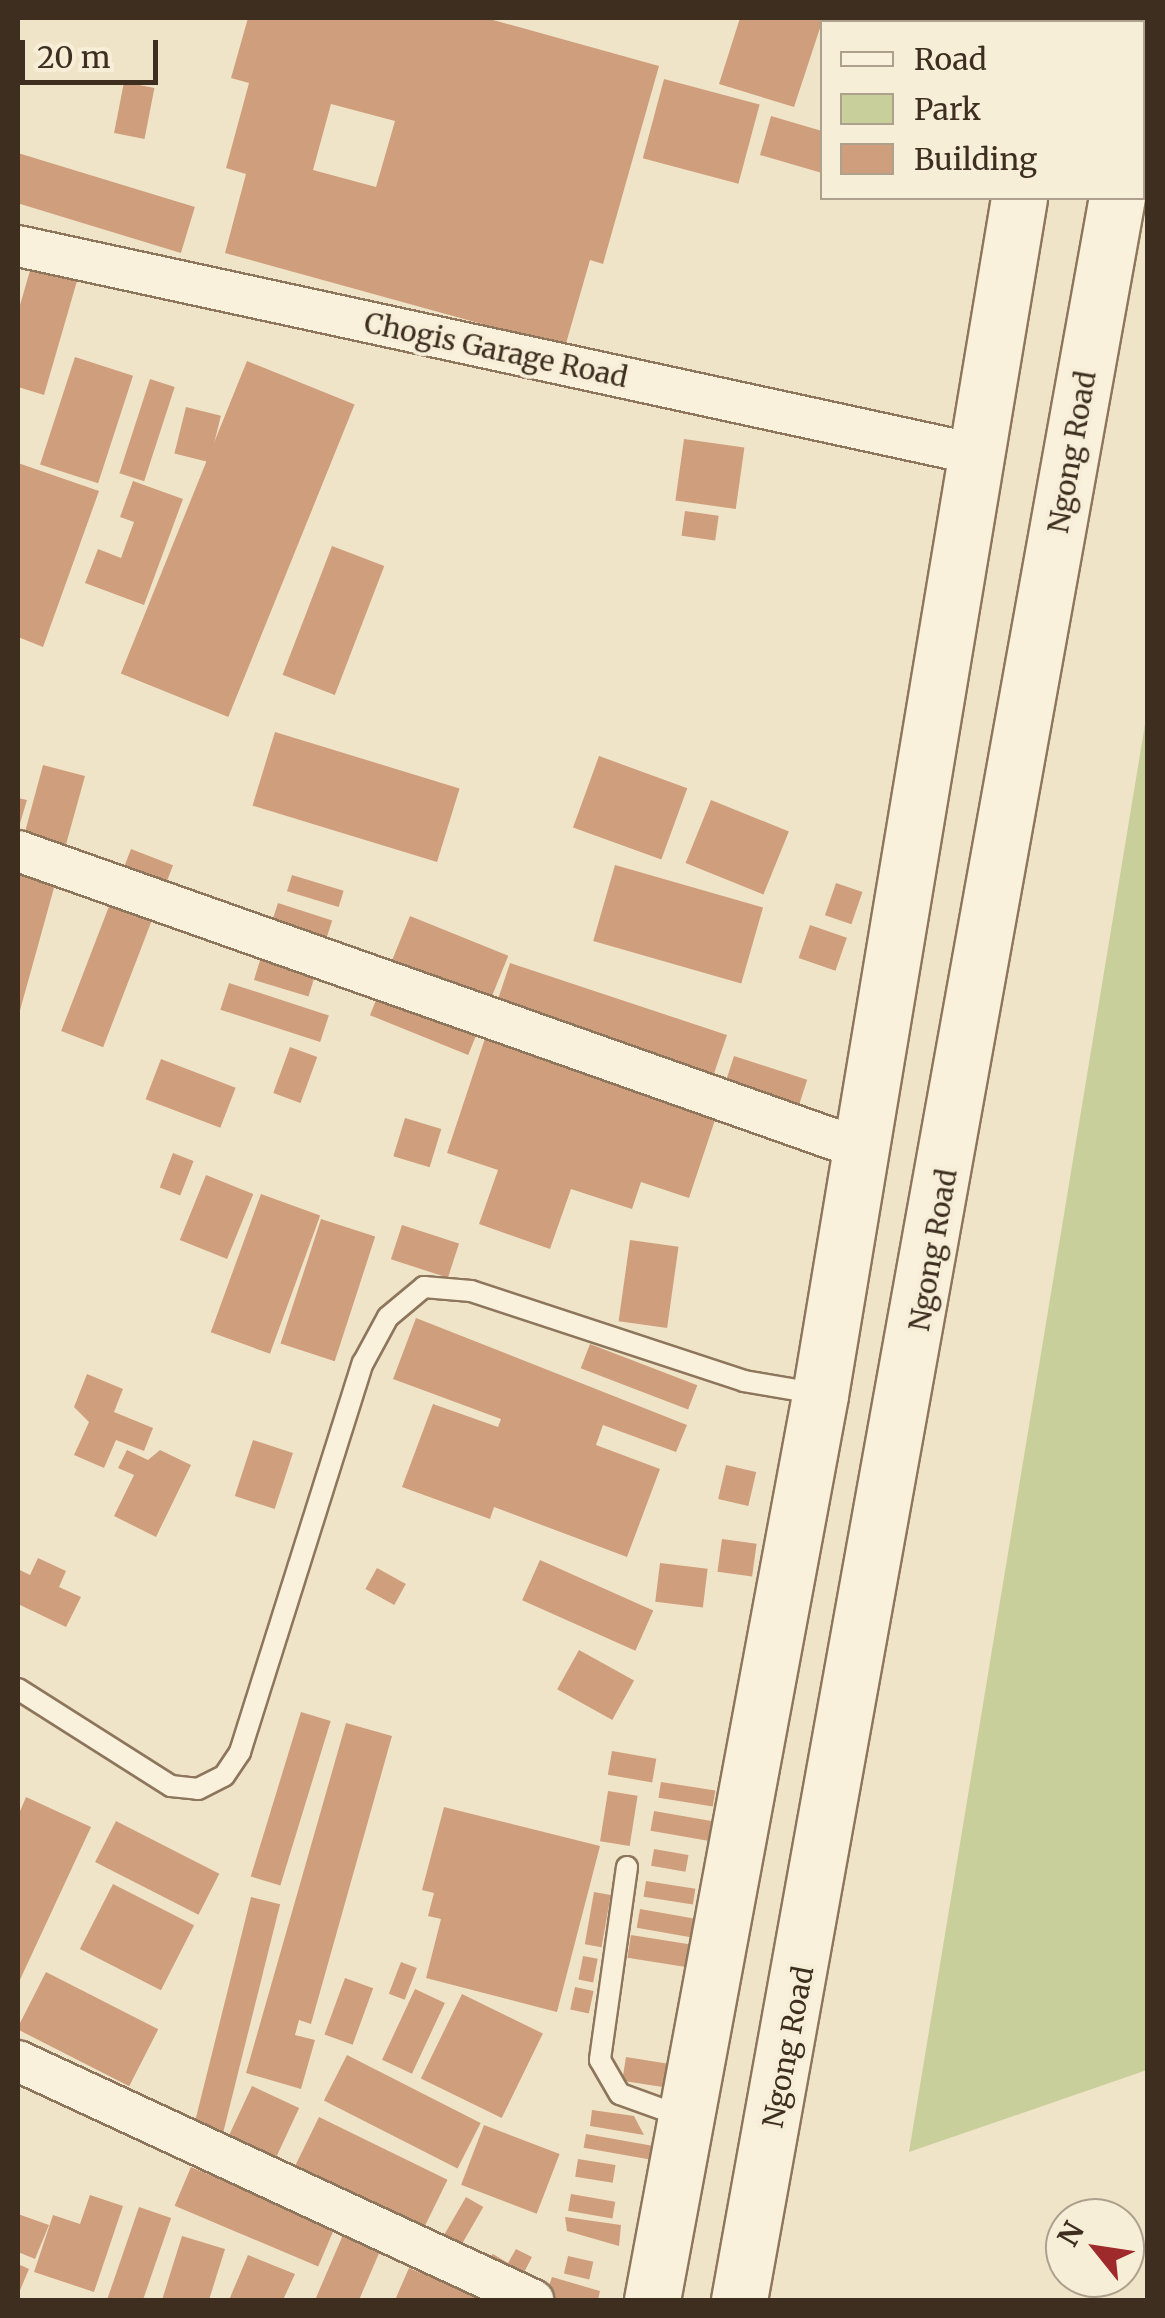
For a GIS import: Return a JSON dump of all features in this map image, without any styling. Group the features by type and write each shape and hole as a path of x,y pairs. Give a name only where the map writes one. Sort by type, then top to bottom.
{"main road":[{"path":"652,2300 690,2119 820,1394 1019,200"},
{"name":"Ngong Road","path":"740,2300 1117,200"}],"street":[{"name":"Chogis Garage Road","path":"18,246 976,454"},
{"path":"18,851 861,1149"},
{"path":"18,2061 533,2300"}],"lane":[{"path":"18,1689 171,1786 198,1789 224,1776 332,1479 363,1363 388,1317 424,1287 471,1291 744,1382 820,1394"},
{"path":"627,1867 600,2060 620,2094 690,2119"}],"green space":[{"path":"1147,712 1147,2070 909,2152"}],"building":[{"path":"248,18 486,18 659,66 603,264 590,260 565,347 225,253 246,174 226,168 249,83 231,78","holes":["331,104 395,121 376,187 313,170"]},
{"path":"740,18 838,18 820,20 794,107 719,84"},
{"path":"664,79 760,105 738,184 643,158"},
{"path":"124,82 154,88 145,139 114,133"},
{"path":"771,116 820,130 820,172 760,155"},
{"path":"18,153 195,207 181,253 18,203"},
{"path":"31,267 77,281 44,395 18,387 18,312"},
{"path":"75,357 133,376 98,483 40,464"},
{"path":"247,361 355,404 228,717 121,673"},
{"path":"150,379 175,387 144,481 119,473"},
{"path":"186,407 221,416 209,462 174,454"},
{"path":"684,439 744,447 736,509 675,500"},
{"path":"18,463 99,491 43,647 18,637"},
{"path":"133,481 183,499 144,605 85,583 98,549 121,558 134,522 120,517"},
{"path":"685,511 719,516 715,540 682,536"},
{"path":"332,546 384,566 335,695 283,675"},
{"path":"275,732 460,788 437,862 252,806"},
{"path":"599,756 687,788 661,860 573,827"},
{"path":"43,765 85,776 19,1014 18,858"},
{"path":"18,798 27,800 18,830"},
{"path":"711,800 789,831 763,895 686,863"},
{"path":"131,849 173,865 103,1047 61,1031"},
{"path":"615,865 763,907 741,983 593,941"},
{"path":"292,875 344,891 339,907 287,891"},
{"path":"836,883 862,892 851,924 825,915"},
{"path":"278,903 332,921 318,965 263,948"},
{"path":"410,916 508,956 468,1055 370,1015"},
{"path":"810,925 847,938 835,971 799,958"},
{"path":"261,957 316,974 308,997 254,980"},
{"path":"510,963 727,1035 700,1115 715,1120 689,1198 641,1182 632,1209 571,1189 550,1249 479,1224 498,1170 447,1153"},
{"path":"229,983 329,1015 320,1042 220,1010"},
{"path":"290,1047 317,1057 300,1103 273,1093"},
{"path":"734,1056 807,1080 794,1120 721,1096"},
{"path":"161,1059 236,1088 220,1128 146,1099"},
{"path":"405,1118 441,1129 430,1167 393,1156"},
{"path":"173,1153 194,1161 180,1195 160,1188"},
{"path":"206,1175 253,1194 227,1259 180,1240"},
{"path":"261,1194 320,1216 270,1354 211,1332"},
{"path":"321,1219 375,1237 335,1361 281,1344"},
{"path":"402,1225 459,1244 448,1278 391,1259"},
{"path":"630,1240 679,1247 667,1328 619,1321"},
{"path":"416,1318 687,1425 676,1452 603,1425 596,1445 660,1469 627,1557 494,1507 490,1519 402,1487 433,1404 498,1427 501,1419 393,1379"},
{"path":"590,1344 697,1385 688,1409 581,1368"},
{"path":"87,1374 123,1389 114,1412 153,1428 144,1451 116,1440 104,1468 74,1455 89,1422 74,1407"},
{"path":"253,1440 293,1453 275,1509 235,1496"},
{"path":"127,1450 148,1460 160,1450 191,1465 156,1537 114,1516 134,1475 118,1468"},
{"path":"726,1465 756,1472 748,1506 718,1499"},
{"path":"722,1539 757,1544 752,1577 717,1572"},
{"path":"38,1558 66,1571 59,1587 81,1597 66,1627 18,1604 18,1569 30,1575"},
{"path":"540,1560 653,1610 635,1651 522,1600"},
{"path":"660,1563 708,1569 703,1608 655,1602"},
{"path":"377,1568 406,1584 394,1605 365,1589"},
{"path":"579,1650 634,1681 612,1720 557,1689"},
{"path":"301,1712 331,1721 280,1886 251,1876"},
{"path":"346,1723 392,1736 311,2024 299,2020 295,2035 315,2040 301,2089 246,2073"},
{"path":"612,1751 656,1759 652,1782 608,1775"},
{"path":"661,1782 715,1791 713,1806 658,1798"},
{"path":"608,1791 638,1796 630,1846 600,1841"},
{"path":"26,1797 91,1827 18,1984 18,1816"},
{"path":"444,1807 600,1846 557,2012 426,1978 441,1919 428,1916 434,1893 422,1890"},
{"path":"654,1811 717,1822 714,1842 651,1831"},
{"path":"116,1821 219,1874 198,1915 95,1862"},
{"path":"654,1849 688,1855 686,1872 651,1866"},
{"path":"646,1881 695,1889 693,1905 643,1897"},
{"path":"113,1884 194,1925 161,1990 80,1949"},
{"path":"594,1892 611,1895 602,1947 585,1944"},
{"path":"251,1897 280,1904 222,2138 193,2131"},
{"path":"640,1909 698,1919 695,1938 637,1928"},
{"path":"631,1935 705,1947 701,1969 627,1958"},
{"path":"583,1956 598,1959 593,1982 578,1980"},
{"path":"401,1962 417,1968 405,2000 389,1994"},
{"path":"46,1972 158,2029 129,2086 18,2030"},
{"path":"345,1978 373,1988 353,2045 324,2034"},
{"path":"575,1987 594,1991 589,2013 570,2009"},
{"path":"415,1989 445,2003 412,2074 382,2060"},
{"path":"462,1994 543,2033 502,2118 421,2078"},
{"path":"347,2055 481,2123 457,2169 324,2100"},
{"path":"626,2057 669,2064 666,2088 622,2081"},
{"path":"252,2086 299,2108 272,2166 225,2144"},
{"path":"592,2110 634,2116 644,2135 590,2126"},
{"path":"319,2117 448,2180 420,2236 291,2174"},
{"path":"484,2125 560,2154 537,2214 461,2185"},
{"path":"586,2134 658,2147 655,2160 584,2148"},
{"path":"578,2159 616,2165 613,2183 575,2177"},
{"path":"191,2167 335,2228 318,2267 175,2206"},
{"path":"571,2194 615,2202 612,2219 568,2211"},
{"path":"90,2195 123,2206 94,2292 34,2272 53,2215 80,2224"},
{"path":"466,2197 483,2207 458,2250 441,2240"},
{"path":"139,2207 171,2218 143,2300 107,2300"},
{"path":"18,2214 49,2225 35,2259 18,2252"},
{"path":"565,2217 621,2225 619,2246 567,2231"},
{"path":"343,2235 380,2251 359,2300 315,2300"},
{"path":"182,2236 225,2249 209,2300 162,2300"},
{"path":"516,2249 532,2257 518,2284 482,2264 493,2254 508,2263"},
{"path":"248,2255 295,2274 283,2300 229,2300"},
{"path":"568,2256 593,2262 589,2279 564,2274"},
{"path":"18,2264 29,2269 18,2295"},
{"path":"409,2268 486,2300 395,2300"},
{"path":"552,2277 600,2291 598,2300 544,2300"}]}
